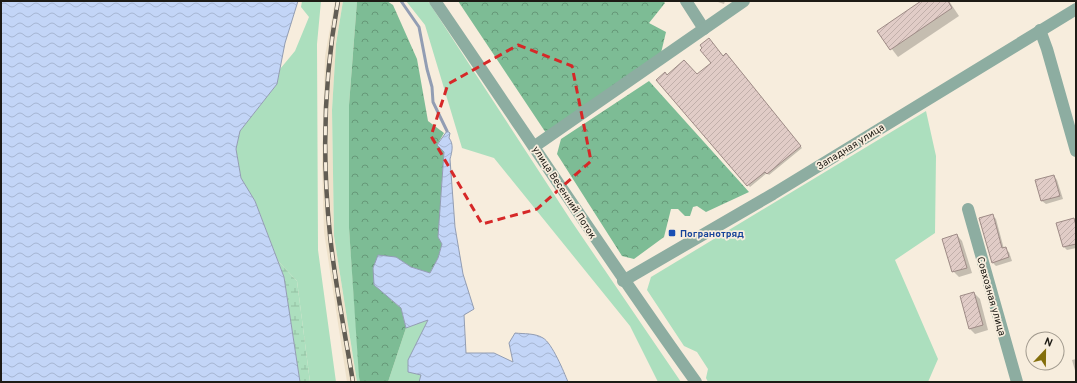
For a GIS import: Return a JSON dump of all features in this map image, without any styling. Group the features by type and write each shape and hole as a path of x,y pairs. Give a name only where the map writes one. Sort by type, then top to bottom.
{"street":[{"name":"улица Весенний Поток","path":"435,1 535,146 624,281 696,382"},
{"path":"686,1 704,29"},
{"path":"535,146 744,1"},
{"name":"Западная улица","path":"624,281 779,190 1076,9"},
{"path":"1040,30 1053,68 1076,151"},
{"name":"Совхозная улица","path":"968,209 1017,382"}],"highlighted area":[{"path":"518,45 572,66 591,161 537,209 482,224 431,136 448,84"}],"shaded area":[{"path":"335,1 343,1 336,44 332,110 334,236 357,382 347,382 324,232 322,164 325,56"}],"green space":[{"path":"302,1 321,1 317,44 318,250 336,382 310,382 297,281 278,261 255,201 241,178 236,149 240,131 277,84 280,69 295,51 309,17 301,7"},
{"path":"343,1 357,1 349,105 349,228 360,382 357,382 334,236 332,110 336,44"},
{"path":"357,1 387,1 393,5 417,59 428,121 444,133 437,145 444,152 438,237 442,244 438,258 430,273 411,267 396,257 391,300 401,308 406,328 388,382 360,382 359,377 349,228 349,105"},
{"path":"406,1 428,1 572,222 681,382 658,382 630,326 494,158 462,148 425,25"},
{"path":"458,1 663,1 665,3 649,23 666,32 661,53 546,133"},
{"path":"649,81 749,192 706,212 697,206 693,207 690,216 685,216 678,209 671,209 664,237 634,259 622,256 557,154 561,139"},
{"path":"926,111 936,156 935,233 895,260 938,359 928,382 708,382 706,378 708,369 697,352 684,346 647,290 651,277"},
{"path":"278,261 297,281 310,382 300,382 284,277"},
{"path":"428,320 422,333 422,375 419,382 388,382 406,328"}],"water":[{"path":"1,1 298,1 285,43 277,84 240,131 236,149 241,178 255,201 284,277 300,382 1,382"},
{"path":"447,131 450,133 449,138 452,145 450,159 455,227 463,274 474,309 464,315 466,353 494,353 513,362 509,343 515,333 537,335 543,338 550,346 568,382 419,382 421,375 408,372 408,360 428,320 406,328 401,308 374,285 373,268 378,255 396,257 411,267 430,273 438,258 442,244 438,237 444,152 437,145"}],"building":[{"path":"921,1 948,1 952,8 890,50 877,31"},
{"path":"709,38 723,56 726,53 801,146 767,174 765,172 747,186 656,80 665,72 667,75 684,60 697,74 711,63 700,50 702,48 700,45"},
{"path":"1054,175 1060,196 1041,201 1035,180"},
{"path":"993,214 1002,248 1006,247 1009,257 992,263 979,218"},
{"path":"1074,218 1076,226 1076,244 1063,247 1056,223"},
{"path":"957,234 967,268 952,272 942,239"},
{"path":"974,292 983,325 969,329 960,296"}],"waterway":[{"path":"401,1 419,27 432,87 433,102 447,131"}],"railway":[{"path":"338,1 333,30 327,88 325,147 327,206 337,290 353,382"}],"place":[{"name":"Погранотряд","path":"672,233"}]}
